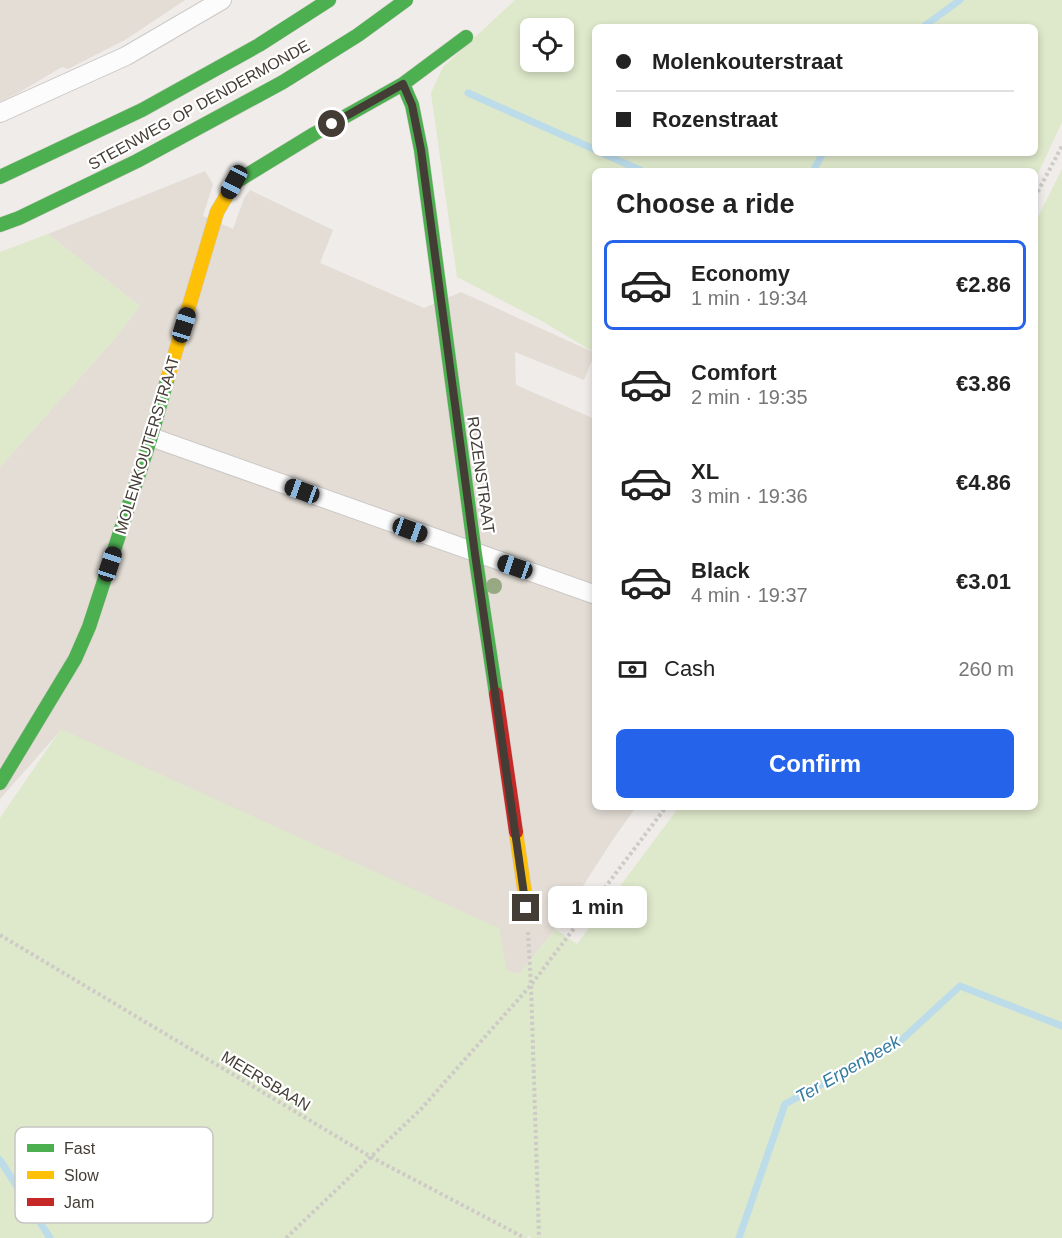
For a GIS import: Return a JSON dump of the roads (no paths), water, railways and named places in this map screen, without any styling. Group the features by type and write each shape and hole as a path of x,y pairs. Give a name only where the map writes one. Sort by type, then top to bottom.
{"street":[{"path":"0,113 126,56 222,0"},
{"name":"STEENWEG OP DENDERMONDE","path":"0,177 142,110 260,45 329,0"},
{"name":"STEENWEG OP DENDERMONDE","path":"0,225 137,161 283,82 358,35 406,0"},
{"name":"MOLENKOUTERSTRAAT","path":"0,783 75,658 89,627 151,437 217,212 234,182 403,84 466,37"},
{"name":"ROZENSTRAAT","path":"403,84 412,105 421,150 475,554 526,908"},
{"path":"151,437 592,595"}],"waterway":[{"path":"927,24 960,0"},
{"path":"468,93 592,148"},
{"path":"609,156 635,168"},
{"path":"815,168 821,156"},
{"name":"Ter Erpenbeek","path":"739,1238 785,1104 896,1045 960,986 1062,1026"},
{"name":"Ter Erpenbeek","path":"0,1160 15,1183"},
{"name":"Ter Erpenbeek","path":"40,1223 50,1238"}]}
